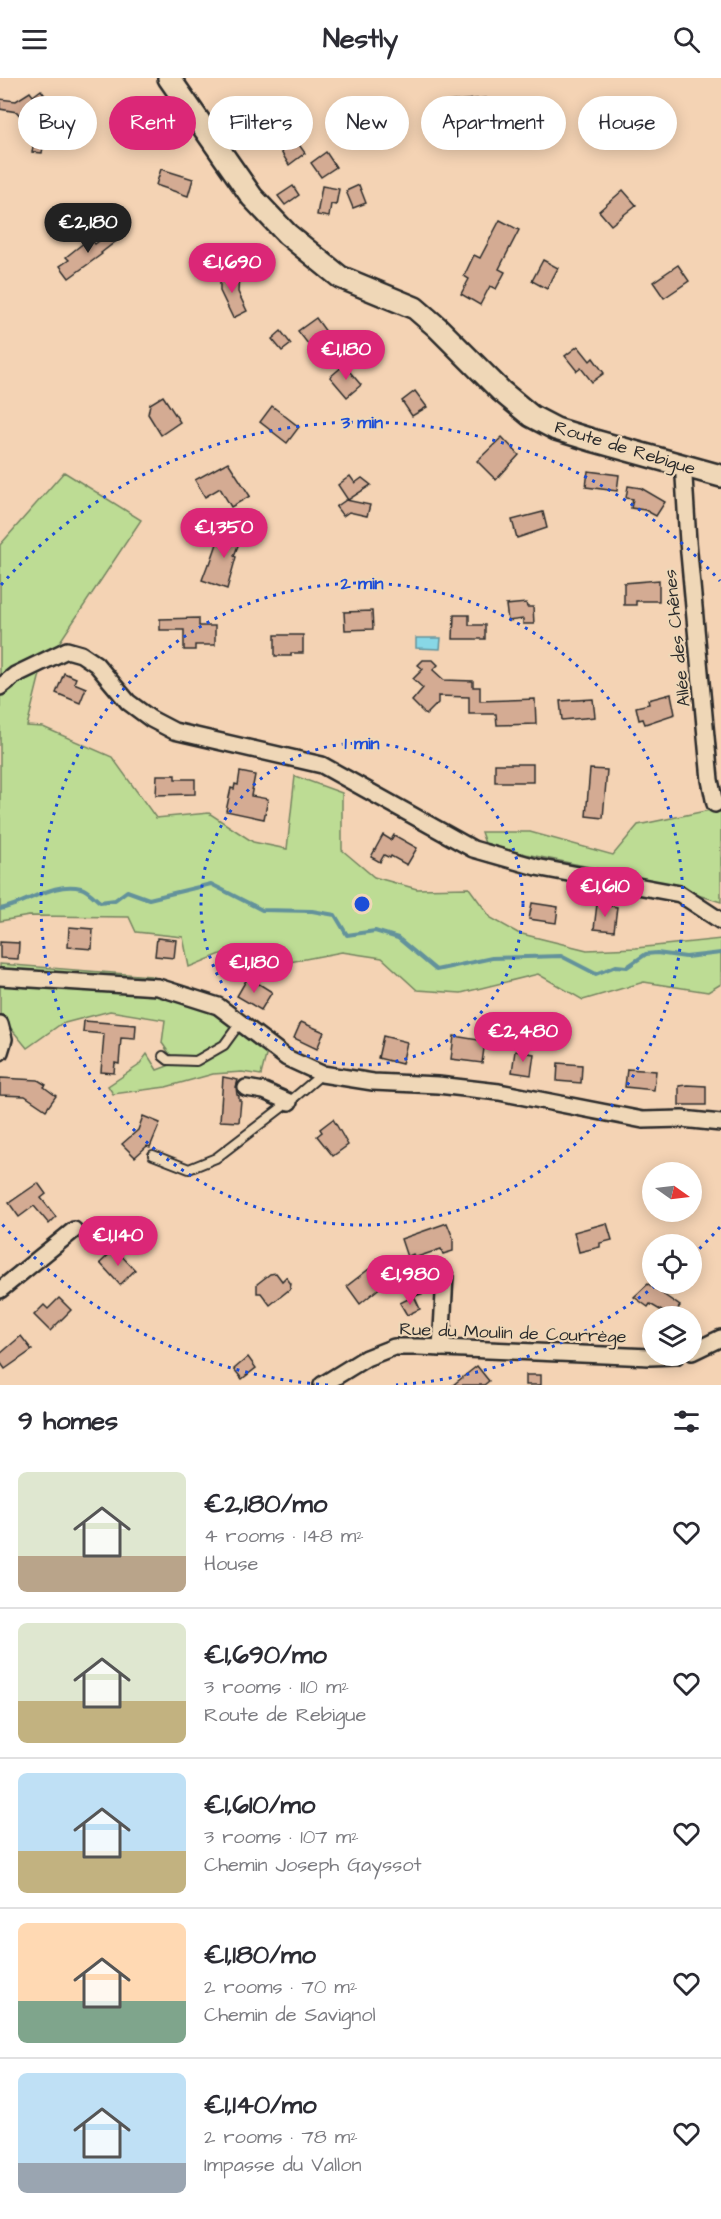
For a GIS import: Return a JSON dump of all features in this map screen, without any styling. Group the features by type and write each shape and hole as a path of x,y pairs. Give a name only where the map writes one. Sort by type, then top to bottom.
{"street":[{"name":"Route de Rebigue","path":"169,78 252,197 287,234 340,277 415,308 501,391 539,420 556,429 721,476"},
{"name":"Allée des Chênes","path":"688,468 684,477 688,542 710,780 715,804"},
{"path":"0,687 15,675 67,650 81,654 96,664 128,702 151,719 174,731 322,765 473,849 537,867 680,894 721,921"},
{"path":"0,977 159,987 218,1006 287,1058 322,1074 373,1082 438,1085 499,1092 643,1120 682,1119 721,1123"},
{"path":"0,1024 4,1039 0,1052"},
{"path":"246,1088 264,1091 289,1102"},
{"path":"0,1290 74,1230"},
{"path":"413,1287 445,1276 441,1348"},
{"path":"702,1347 721,1338"},
{"name":"Rue du Moulin de Courrège","path":"322,1385 366,1358 394,1347 642,1356"}],"lane":[{"path":"163,1056 168,1060 196,1061 224,1045 240,1023"},
{"path":"153,1155 189,1169 216,1158 322,1074"}],"green space":[{"path":"64,472 141,520 41,670 27,726 43,727 112,757 156,818 209,813 253,842 287,849 295,776 342,793 342,850 374,877 417,889 469,888 491,918 518,933 587,950 636,948 721,939 721,984 708,992 644,982 583,1000 538,974 461,993 417,990 382,958 342,952 274,965 228,951 189,967 183,937 136,932 129,917 29,916 0,921 0,545"},
{"path":"721,809 721,902 634,876 486,846 481,832 530,832 613,855 638,825"},
{"path":"0,964 151,976 203,995 268,1048 261,1075 242,1072 213,1074 166,1087 113,1094 108,1086 138,1066 147,1054 157,1070 176,1063 162,1043 165,1020 110,1011 61,1024 27,1048 0,1015"}],"water":[{"path":"416,638 441,638 440,649 416,648"}],"building":[{"path":"41,90 45,96 33,96"},
{"path":"0,99 18,100 18,113 0,109"},
{"path":"32,150 43,150 42,153 32,152"},
{"path":"280,150 303,150 305,153 289,165"},
{"path":"326,152 336,167 321,177 311,163"},
{"path":"161,169 193,179 188,196 156,185"},
{"path":"359,185 366,203 353,208 346,191"},
{"path":"293,186 299,195 285,205 278,196"},
{"path":"322,186 339,189 336,205 331,204 329,217 317,215"},
{"path":"623,190 636,205 611,225 599,211"},
{"path":"500,220 519,230 499,269 505,272 496,289 490,286 480,305 461,294 469,279 464,276 474,255 480,258"},
{"path":"114,230 120,238 69,278 60,266 69,260 66,257 90,238 95,244"},
{"path":"543,260 558,268 547,289 532,281"},
{"path":"678,265 689,281 664,298 653,282"},
{"path":"239,273 238,292 247,311 233,318 220,291 220,276"},
{"path":"316,318 332,340 315,353 298,331"},
{"path":"281,331 291,344 282,351 272,339"},
{"path":"578,346 590,361 593,358 604,373 592,382 581,368 577,371 565,356"},
{"path":"344,365 361,385 347,397 330,377"},
{"path":"415,391 427,407 412,416 402,401"},
{"path":"163,396 180,422 161,435 148,414 150,404"},
{"path":"272,406 299,427 287,443 260,422"},
{"path":"502,437 519,455 496,480 477,461"},
{"path":"228,462 250,496 231,507 220,488 205,497 195,480"},
{"path":"588,471 619,475 617,491 586,487"},
{"path":"350,476 355,483 362,478 371,485 348,500 338,485"},
{"path":"628,486 641,488 665,502 656,516 645,510 631,508 633,499 626,498"},
{"path":"346,500 370,505 367,516 349,512 343,516 336,507"},
{"path":"543,512 547,528 517,538 512,520"},
{"path":"233,524 246,525 234,556 236,557 227,589 202,580 220,535 233,540"},
{"path":"659,580 659,601 636,601 636,605 624,605 624,583"},
{"path":"526,603 527,607 533,607 534,624 523,624 523,619 508,621 506,605"},
{"path":"372,611 373,629 345,630 344,612"},
{"path":"454,615 469,615 469,625 485,625 485,639 453,639"},
{"path":"199,618 199,626 215,626 215,645 195,645 195,650 184,650 184,630 160,630 160,619"},
{"path":"275,635 303,635 303,653 275,656"},
{"path":"423,660 433,660 438,665 433,670 444,680 473,681 473,687 480,687 480,701 535,699 536,724 497,725 496,714 469,714 469,697 438,696 438,703 426,715 412,701 423,688 413,679 423,669 418,665"},
{"path":"64,673 76,678 74,683 86,688 80,703 56,693"},
{"path":"671,694 675,714 645,724 643,719 639,720 636,707 649,704 648,700"},
{"path":"593,699 595,717 562,720 560,701"},
{"path":"495,764 533,764 533,782 495,782"},
{"path":"590,769 607,770 603,818 586,816"},
{"path":"240,772 255,775 251,796 268,799 264,819 226,811 231,788 234,789 235,784 238,785"},
{"path":"157,775 175,775 175,779 195,779 195,794 156,795"},
{"path":"383,835 391,840 394,835 417,848 407,865 391,856 390,858 384,855 380,862 371,857"},
{"path":"532,903 558,907 556,923 529,919"},
{"path":"597,904 617,907 614,931 594,929"},
{"path":"69,927 93,929 92,949 68,947"},
{"path":"157,938 176,940 174,958 155,956"},
{"path":"0,942 19,943 18,959 0,958"},
{"path":"248,977 272,992 261,1010 237,996"},
{"path":"84,1021 136,1025 135,1039 121,1038 119,1064 115,1063 114,1073 101,1072 104,1034 83,1032"},
{"path":"301,1022 324,1032 317,1049 294,1038"},
{"path":"383,1036 407,1042 402,1064 378,1058"},
{"path":"454,1036 485,1041 482,1063 451,1059"},
{"path":"515,1051 534,1054 531,1075 512,1072"},
{"path":"558,1063 582,1065 581,1083 557,1081"},
{"path":"627,1069 656,1071 654,1090 625,1087"},
{"path":"223,1077 238,1080 237,1095 241,1100 239,1122 220,1121"},
{"path":"0,1078 38,1080 56,1096 46,1110 25,1096 0,1095"},
{"path":"679,1086 706,1086 706,1105 679,1105"},
{"path":"143,1116 160,1123 150,1147 147,1146 135,1157 122,1144 138,1130"},
{"path":"333,1119 348,1145 333,1156 317,1136 322,1132 320,1129"},
{"path":"38,1183 46,1194 41,1198 56,1217 49,1224 34,1206 19,1217 9,1203"},
{"path":"447,1223 453,1238 453,1251 443,1254 441,1249 414,1258 413,1254 407,1257 401,1239"},
{"path":"607,1223 612,1240 600,1243 600,1247 579,1252 574,1232"},
{"path":"115,1249 135,1270 120,1285 100,1263"},
{"path":"369,1269 382,1286 360,1304 347,1286"},
{"path":"276,1273 282,1281 286,1277 291,1284 290,1289 270,1305 261,1293 257,1293 257,1284 270,1274"},
{"path":"642,1290 642,1294 663,1294 680,1306 650,1304 647,1306 634,1297"},
{"path":"414,1296 420,1309 407,1315 400,1303"},
{"path":"59,1298 71,1310 50,1331 34,1315 44,1305 48,1309"},
{"path":"21,1336 32,1350 5,1369 0,1362 0,1354"},
{"path":"248,1357 256,1368 242,1379 234,1369"},
{"path":"477,1366 489,1381 484,1385 453,1385"},
{"path":"526,1375 541,1375 541,1385 526,1385"}],"waterway":[{"path":"0,909 60,888 81,888 100,902 115,900 127,891 149,899 211,884 262,910 312,911 335,915 347,935 375,931 398,938 436,970 492,958 561,956 596,974 616,966 627,967 646,954 657,953 686,957 721,953"}]}
